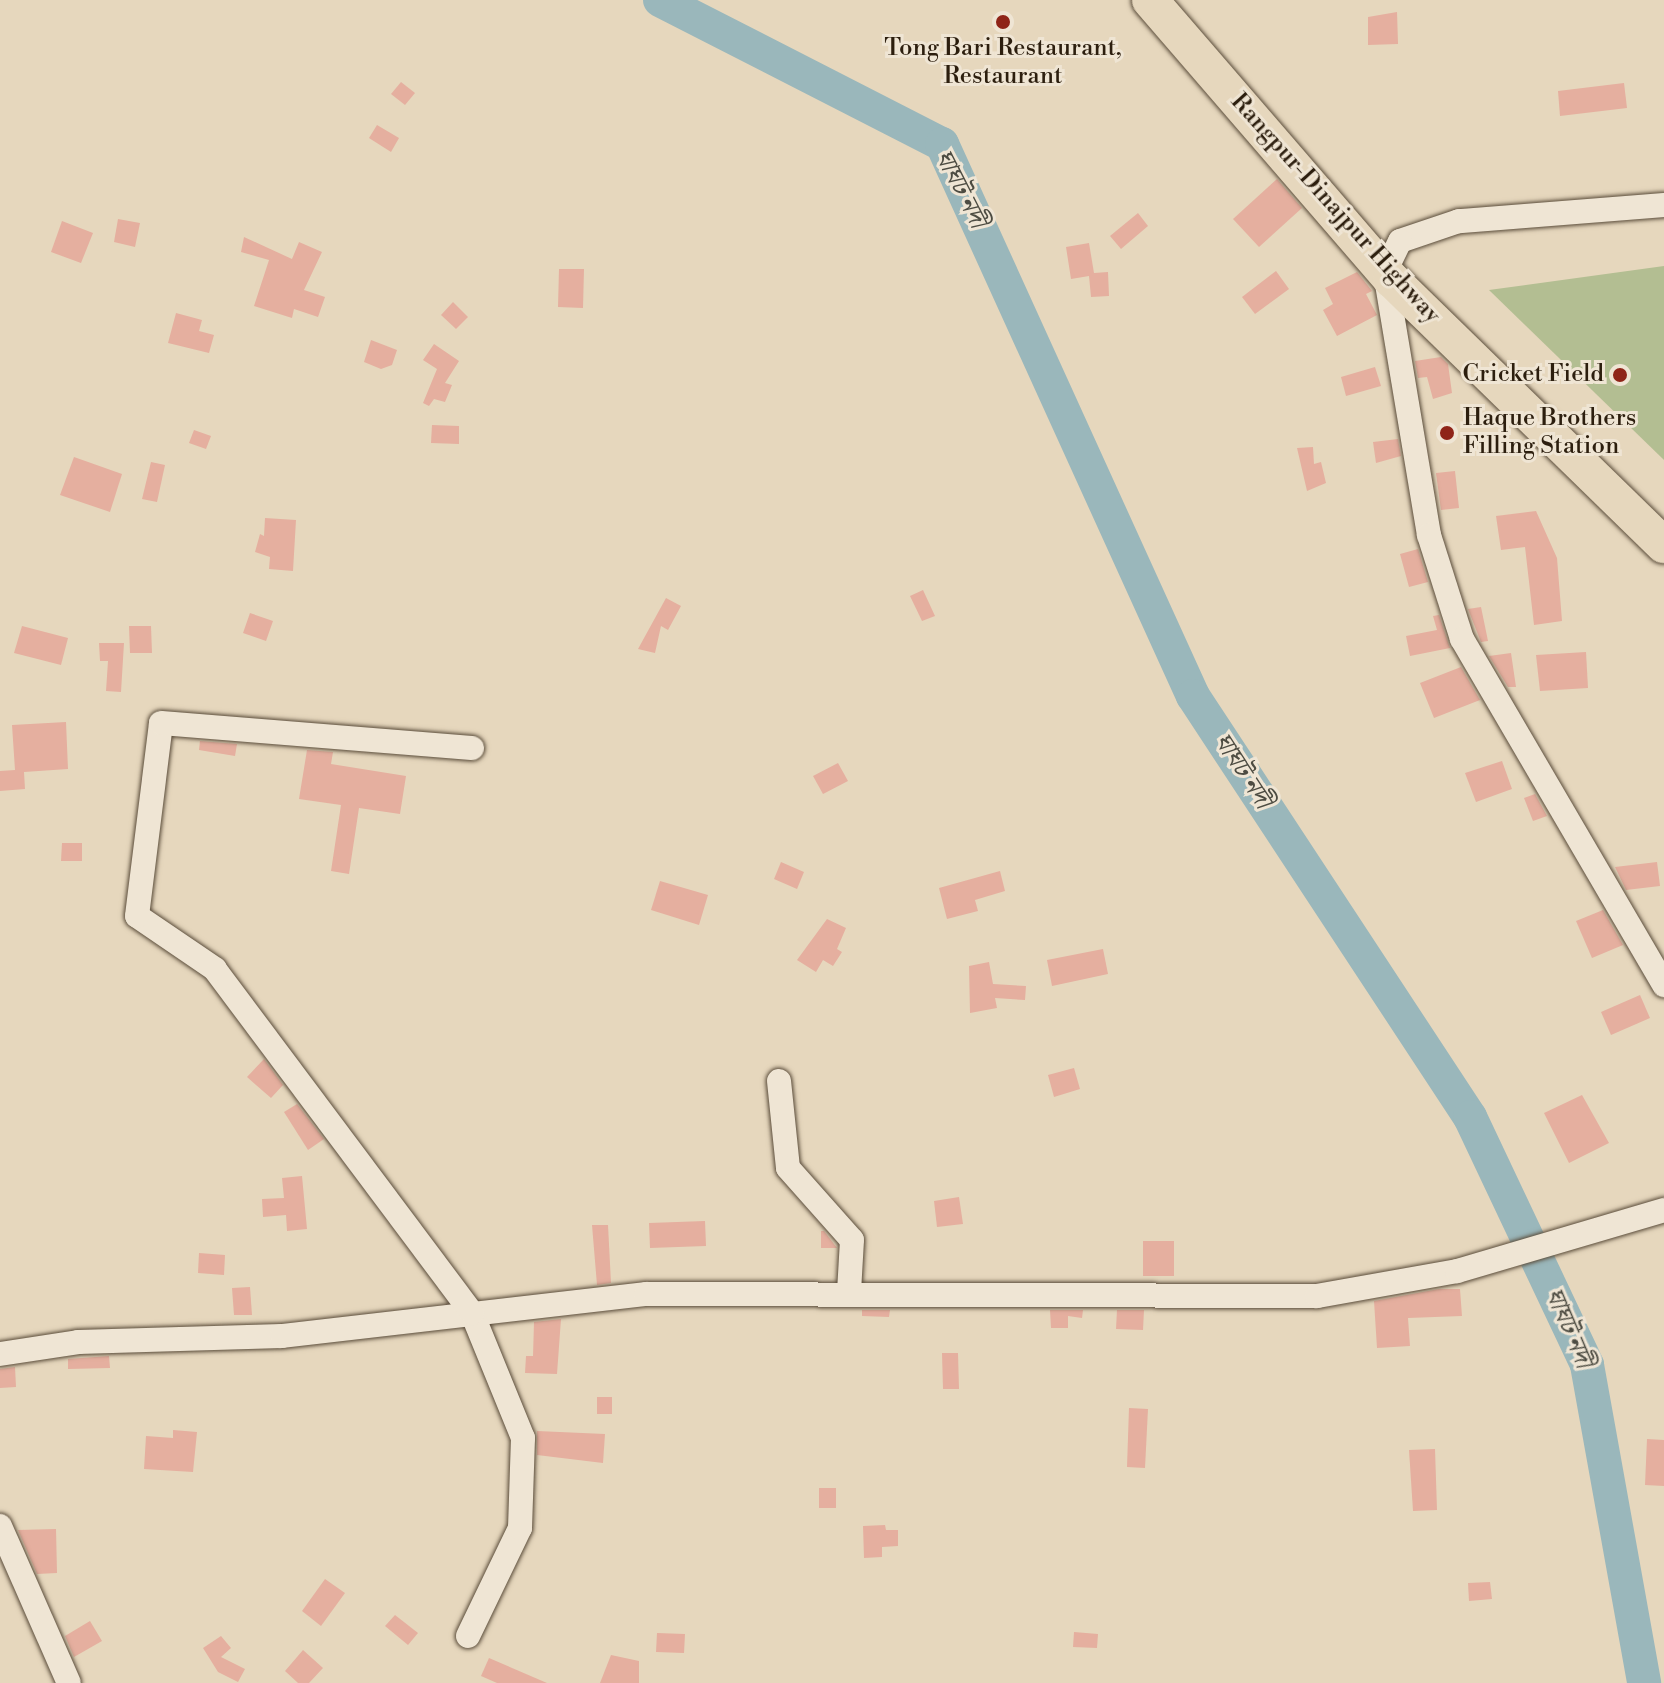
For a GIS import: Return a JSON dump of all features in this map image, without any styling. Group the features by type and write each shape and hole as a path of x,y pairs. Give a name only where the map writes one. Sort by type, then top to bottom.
{"highway":[{"name":"Rangpur-Dinajpur Highway","path":"1150,0 1385,272 1664,545"}],"street":[{"path":"1664,205 1459,221 1400,241 1385,272 1429,535 1462,639 1664,985"},
{"path":"468,1636 520,1528 523,1438 472,1313 215,969 137,916 161,723 472,748"},
{"path":"779,1081 788,1168 852,1240 849,1292"},
{"path":"0,1354 78,1342 282,1336 646,1294 849,1292 1317,1296 1457,1271 1664,1210"},
{"path":"0,1526 69,1683"}],"green space":[{"name":"Cricket Field","path":"1664,266 1664,460 1489,290"}],"building":[{"path":"1397,12 1398,44 1368,45 1368,17"},
{"path":"401,82 415,93 405,105 391,94"},
{"path":"1624,83 1627,108 1560,116 1558,91"},
{"path":"377,125 399,138 391,152 369,138"},
{"path":"1277,179 1302,208 1259,247 1233,219"},
{"path":"1138,213 1148,226 1121,249 1110,236"},
{"path":"118,219 140,223 135,247 114,242"},
{"path":"62,221 93,233 81,263 51,252"},
{"path":"244,237 292,259 299,242 322,252 304,290 325,297 318,317 294,309 292,318 254,306 269,260 241,252"},
{"path":"1089,243 1094,273 1108,272 1109,296 1091,297 1089,276 1071,279 1066,247"},
{"path":"559,269 584,269 583,308 558,307"},
{"path":"1276,271 1289,289 1255,314 1242,297"},
{"path":"1357,272 1372,291 1366,294 1377,315 1337,336 1323,310 1333,304 1325,288"},
{"path":"453,302 468,317 456,329 441,315"},
{"path":"176,313 202,320 199,331 214,335 209,353 168,343"},
{"path":"371,340 397,350 392,365 381,369 364,362"},
{"path":"434,344 459,361 445,383 452,385 445,402 434,399 429,406 423,403 437,369 423,360"},
{"path":"1441,357 1448,364 1452,393 1433,399 1427,377 1418,378 1415,361"},
{"path":"1375,367 1381,386 1346,396 1341,377"},
{"path":"432,425 459,426 459,444 431,443"},
{"path":"194,430 211,436 206,449 189,443"},
{"path":"1398,439 1401,456 1376,463 1373,442"},
{"path":"1313,447 1314,464 1321,462 1326,483 1307,491 1297,448"},
{"path":"74,457 122,474 110,512 60,495"},
{"path":"151,462 165,465 157,502 142,499"},
{"path":"1455,471 1459,508 1441,510 1436,473"},
{"path":"1536,511 1557,558 1562,621 1534,625 1525,547 1501,550 1496,516"},
{"path":"265,518 296,520 293,571 269,569 270,557 255,552 260,534 264,536"},
{"path":"1418,549 1428,582 1409,587 1400,554"},
{"path":"923,590 935,616 922,621 910,596"},
{"path":"666,598 681,606 668,630 661,626 655,653 638,649"},
{"path":"1481,607 1488,641 1481,642 1468,609"},
{"path":"250,613 273,621 266,641 243,633"},
{"path":"1439,615 1450,648 1410,656 1406,636 1437,630 1433,616"},
{"path":"22,626 68,638 61,665 14,653"},
{"path":"129,626 151,626 152,653 130,653"},
{"path":"99,643 124,643 121,692 106,691 108,661 100,661"},
{"path":"1586,652 1588,688 1540,691 1536,655"},
{"path":"1511,653 1516,687 1508,687 1489,656"},
{"path":"1461,667 1480,700 1434,718 1420,683"},
{"path":"66,722 68,769 24,772 25,789 0,791 0,771 15,770 12,725"},
{"path":"200,741 237,744 235,756 199,750"},
{"path":"307,750 333,752 331,764 406,776 400,814 359,808 349,874 331,871 341,805 299,799"},
{"path":"1502,761 1512,789 1476,802 1465,773"},
{"path":"838,763 848,781 823,794 813,776"},
{"path":"1535,794 1547,816 1533,821 1524,798"},
{"path":"62,843 82,843 82,861 61,861"},
{"path":"781,862 804,872 797,889 774,879"},
{"path":"1657,862 1660,886 1626,890 1615,867"},
{"path":"1000,871 1005,891 975,900 978,911 947,919 939,888"},
{"path":"660,881 708,895 699,925 651,910"},
{"path":"1603,910 1623,945 1592,958 1576,921"},
{"path":"827,919 846,928 837,949 842,952 833,966 823,960 816,972 797,960"},
{"path":"1103,949 1108,974 1052,986 1047,960"},
{"path":"989,962 993,984 1026,986 1025,1000 995,998 997,1008 970,1013 969,966"},
{"path":"1640,995 1650,1018 1611,1035 1601,1012"},
{"path":"264,1059 283,1085 271,1098 247,1077"},
{"path":"1074,1068 1080,1089 1054,1097 1048,1075"},
{"path":"1582,1095 1609,1143 1569,1163 1544,1113"},
{"path":"297,1104 324,1139 308,1150 284,1112"},
{"path":"302,1176 307,1229 287,1231 286,1215 263,1217 262,1199 284,1198 282,1178"},
{"path":"959,1197 963,1224 937,1227 934,1201"},
{"path":"705,1221 706,1246 650,1248 649,1223"},
{"path":"592,1225 608,1225 611,1283 597,1285"},
{"path":"821,1231 824,1231 837,1248 821,1248"},
{"path":"1143,1241 1174,1241 1174,1276 1143,1276"},
{"path":"199,1253 225,1255 224,1275 198,1273"},
{"path":"250,1287 252,1315 234,1315 232,1288"},
{"path":"1439,1289 1460,1289 1462,1316 1408,1318 1410,1346 1377,1348 1374,1301"},
{"path":"862,1310 890,1310 889,1317 862,1316"},
{"path":"1050,1310 1083,1310 1082,1318 1068,1316 1068,1328 1051,1328"},
{"path":"1117,1310 1144,1310 1143,1330 1116,1329"},
{"path":"561,1319 557,1374 525,1373 526,1356 533,1356 534,1322"},
{"path":"942,1353 958,1353 959,1389 943,1389"},
{"path":"109,1356 110,1368 68,1369 68,1359"},
{"path":"15,1367 16,1387 0,1388 0,1369"},
{"path":"597,1397 612,1397 612,1414 597,1414"},
{"path":"1129,1408 1148,1409 1145,1468 1127,1467"},
{"path":"173,1430 197,1432 193,1472 144,1469 146,1436 173,1438"},
{"path":"537,1431 605,1434 603,1463 537,1455"},
{"path":"1647,1439 1664,1440 1664,1486 1645,1485"},
{"path":"1435,1449 1437,1510 1413,1511 1409,1450"},
{"path":"819,1488 836,1488 836,1508 819,1508"},
{"path":"885,1525 886,1530 898,1530 898,1546 882,1547 882,1557 864,1558 863,1526"},
{"path":"56,1529 57,1573 37,1574 18,1530"},
{"path":"325,1579 345,1593 321,1626 302,1611"},
{"path":"1490,1582 1492,1599 1469,1601 1468,1583"},
{"path":"395,1615 418,1633 408,1645 385,1626"},
{"path":"90,1621 102,1641 74,1657 65,1636"},
{"path":"1074,1632 1098,1634 1097,1648 1073,1647"},
{"path":"657,1633 685,1634 684,1653 656,1652"},
{"path":"221,1636 231,1648 221,1657 245,1669 238,1682 218,1672 203,1648"},
{"path":"303,1650 323,1668 309,1683 298,1683 285,1671"},
{"path":"611,1655 639,1661 639,1683 600,1683"},
{"path":"489,1658 547,1683 497,1683 481,1676"}],"waterway":[{"name":"ঘাঘট নদী","path":"660,0 942,144 1193,696 1470,1117 1587,1365 1644,1683"}],"place":[{"name":"Tong Bari Restaurant, Restaurant","path":"1003,22"},
{"name":"Cricket Field","path":"1620,375"},
{"name":"Haque Brothers Filling Station","path":"1447,433"}]}
